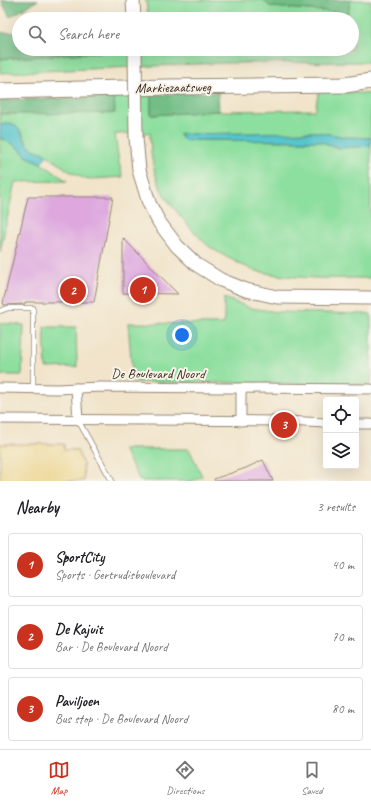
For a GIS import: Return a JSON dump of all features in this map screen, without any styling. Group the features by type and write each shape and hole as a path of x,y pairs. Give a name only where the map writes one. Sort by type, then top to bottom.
{"main road":[{"name":"Markiezaatsweg","path":"0,91 345,85 371,81"},
{"name":"Markiezaatsweg","path":"345,85 371,90"}],"street":[{"path":"133,0 134,12"},
{"path":"135,56 136,138 139,170 149,204 159,222 177,246 197,265 221,280 240,288 277,297 371,298"},
{"name":"De Boulevard Noord","path":"0,388 371,389"},
{"path":"76,388 78,420"},
{"path":"240,421 241,388"},
{"path":"0,419 323,422"},
{"path":"359,424 371,424"}],"lane":[{"path":"0,311 8,308 33,308 33,388"},
{"path":"78,420 112,481"}],"green space":[{"path":"1,0 38,0 18,12 12,12 12,16 10,17"},
{"path":"146,0 264,0 272,7 335,12 147,12"},
{"path":"264,0 351,0 348,12 272,7"},
{"path":"351,0 371,0 371,62 220,63 0,73 0,59 43,56 359,56 359,12 348,12"},
{"path":"12,32 12,56 42,56 0,59 0,33"},
{"path":"319,90 371,94 371,138 346,137 317,132 180,135 185,140 319,141 338,148 371,146 371,278 313,278 270,274 252,270 213,249 205,243 183,220 164,195 152,162 150,133 115,134 119,163 123,177 91,179 83,178 69,171 44,153 33,149 28,145 22,133 11,123 0,125 0,114 114,113 114,97 151,95 151,115 219,111 315,110"},
{"path":"218,92 219,111 151,115 151,95"},
{"path":"114,97 115,113 0,114 0,100"},
{"path":"0,138 6,140 20,149 26,156 41,163 67,181 15,182 0,252"},
{"path":"224,298 251,308 277,312 371,314 371,384 133,382 128,323 224,324"},
{"path":"0,323 24,325 22,375 0,375"},
{"path":"44,327 76,327 77,367 46,368"},
{"path":"123,449 189,449 202,476 193,481 140,481"}],"sand":[{"path":"0,444 64,444 64,450 77,450 83,464 84,481 0,481"}],"water":[{"path":"11,123 18,128 30,147 47,155 41,163 26,156 20,149 0,138 0,125"},
{"path":"317,132 346,137 371,138 371,146 341,148 319,141 184,140 179,134"}],"building":[{"path":"28,197 113,197 94,302 25,302 25,304 4,305 3,303"},
{"path":"123,238 178,294 123,293"},
{"path":"263,460 273,481 215,481 214,479 246,468"}],"place":[{"name":"SportCity","path":"143,290"},
{"name":"De Kajuit","path":"73,291"},
{"name":"Paviljoen","path":"284,425"}]}
